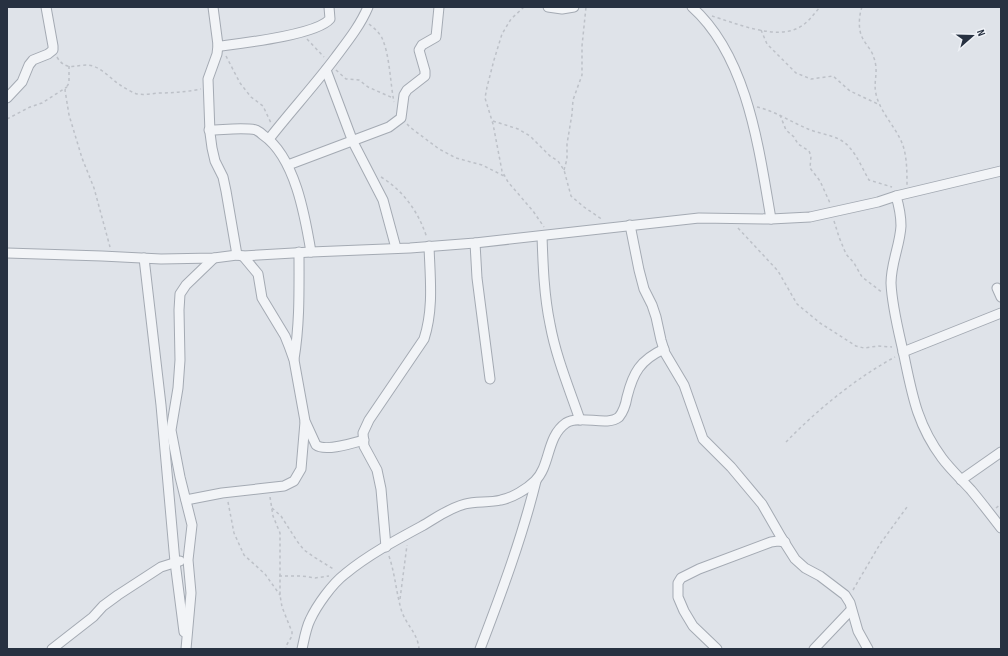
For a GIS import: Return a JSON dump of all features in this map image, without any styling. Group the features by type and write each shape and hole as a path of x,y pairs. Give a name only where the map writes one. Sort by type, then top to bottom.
{"street":[{"path":"7,98 22,82 29,65 33,60 48,54 53,50 46,7"},
{"path":"213,7 220,46 210,72 208,88 209,130 215,161 226,191 240,256 254,268 258,274 262,298 285,336 294,360 305,421 314,442 320,448 340,446 364,440"},
{"path":"220,46 261,41 297,33 326,23 330,19 329,7"},
{"path":"272,136 328,67 363,20 368,7"},
{"path":"288,165 353,142 389,127 401,118 406,90 425,76 419,50 422,45 436,37 439,7"},
{"path":"548,7 562,9 574,7"},
{"path":"694,8 714,31 724,48 738,77 748,104 762,165 771,219"},
{"path":"328,67 353,142 383,200 396,248"},
{"path":"209,130 256,130 272,136 288,165 303,212 311,252"},
{"path":"7,253 144,258 214,258 475,243 699,218 771,219 810,216 878,202 895,192 911,193 1001,171"},
{"path":"895,192 901,226 893,266 892,283 894,306 911,392 920,419 942,458 1001,528"},
{"path":"630,225 644,289 652,305 664,349 684,385 703,439 731,467 762,504 795,559 805,568 820,576 848,598 858,631 868,649"},
{"path":"546,235 544,284 550,323 562,369 580,420"},
{"path":"475,243 477,278 490,379"},
{"path":"386,547 382,489 377,470 364,446 363,433 369,420 424,339 428,326 431,298 429,246"},
{"path":"294,360 299,309 299,252"},
{"path":"144,258 161,404 175,562 186,648"},
{"path":"186,648 191,593 188,560 192,525 180,477 171,430 180,360 180,294 186,285 214,258"},
{"path":"997,288 1001,297"},
{"path":"903,349 1001,313"},
{"path":"480,649 513,558 536,481 545,467 550,447 557,432 566,423 574,420 612,420 620,416 632,381 641,364 652,354 664,349"},
{"path":"186,500 226,493 284,486 294,481 301,469 305,421"},
{"path":"961,480 1001,452"},
{"path":"302,649 310,620 324,597 342,574 452,509 465,504 501,500 528,487 536,481"},
{"path":"717,649 693,626 684,611 678,597 678,583 681,578 699,569 771,542 785,542"},
{"path":"52,649 118,595 161,567 175,562 188,560"},
{"path":"814,649 852,610"}],"path":[{"path":"524,7 511,19 502,34 485,98 492,121 504,176 533,211 546,235"},
{"path":"564,170 567,159 567,144 573,100 582,75 582,46 586,7"},
{"path":"694,8 769,32 797,29 807,22 820,7"},
{"path":"862,7 860,32 861,37 874,56 877,73 874,85 876,96 902,143 907,174 906,192 911,193"},
{"path":"363,20 378,32 382,39 388,59 394,104"},
{"path":"761,30 767,44 796,73 811,79 833,76 850,91 880,105"},
{"path":"297,33 311,42 328,67 346,80 359,80 371,89 393,98"},
{"path":"220,46 236,77 245,90 263,106 272,136"},
{"path":"53,50 63,65 88,65 137,94 187,92 208,88"},
{"path":"69,66 70,79 65,90 70,119 82,158 94,188 112,256"},
{"path":"7,119 30,107 42,103 67,87"},
{"path":"748,104 763,108 810,130 828,134 840,140 850,147 869,180 895,192"},
{"path":"780,115 786,130 794,136 798,144 809,151 811,156 810,168 820,181 833,212 835,225 846,254 854,263 862,277 886,296 894,306"},
{"path":"401,118 411,128 439,149 456,158 482,164 504,176"},
{"path":"492,121 518,129 530,136 550,156 561,163 570,196 612,227"},
{"path":"366,167 387,180 414,208 421,221 429,246"},
{"path":"729,218 778,271 798,304 820,323 856,346 864,348 878,346 903,349"},
{"path":"786,442 802,425 824,406 875,367 903,349"},
{"path":"268,488 273,516 280,533 280,595 282,607 292,632 292,636 286,646 286,649"},
{"path":"226,493 234,533 244,556 265,574 280,595"},
{"path":"272,507 281,516 304,550 342,574"},
{"path":"848,598 880,544 908,507"},
{"path":"399,600 407,548 412,532"},
{"path":"386,547 393,569 404,617 418,642 419,649"},
{"path":"279,576 302,576 315,578 342,574"}]}
